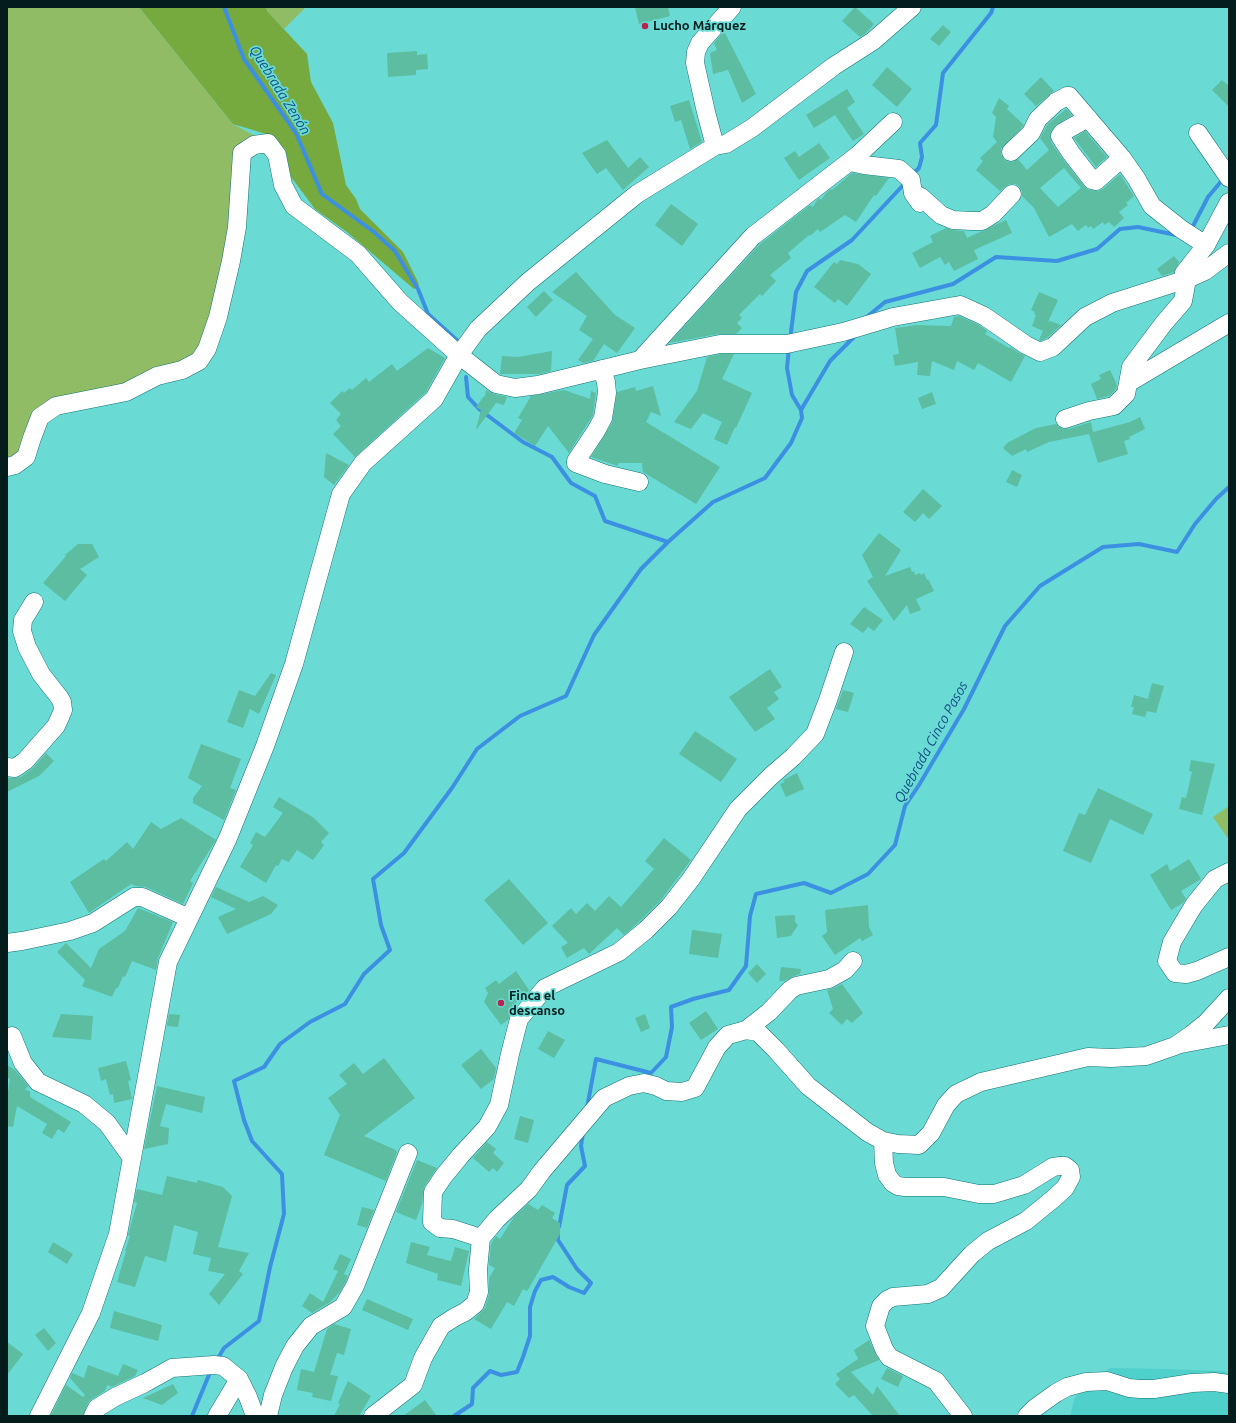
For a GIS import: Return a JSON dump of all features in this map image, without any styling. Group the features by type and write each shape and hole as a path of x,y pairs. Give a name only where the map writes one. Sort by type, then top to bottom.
{"street":[{"path":"715,146 695,63 696,52 700,43 732,7"},
{"path":"39,1416 91,1313 118,1234 168,962 228,838 268,738 294,664 341,494 364,463 434,400 459,355 478,329 528,282 637,194 715,146 726,144 752,128 834,66 873,41 912,7"},
{"path":"1011,152 1031,133 1038,119 1056,102 1069,96 1122,158 1136,178 1152,206 1181,229 1203,242"},
{"path":"1088,118 1063,132 1060,136 1092,180 1096,181 1122,158"},
{"path":"640,360 753,236 850,162 893,122"},
{"path":"1198,133 1225,173"},
{"path":"7,466 15,465 26,457 40,417 56,406 126,392 157,376 182,370 199,361 207,349 218,317 231,261 237,227 242,153 254,145 268,143 277,155 283,184 294,206 358,254 400,302 459,355 496,384 515,388 538,385 640,360 720,344 789,343 843,332 893,317 960,306 984,316 1026,345 1040,352 1053,347 1084,317 1112,304 1187,279 1205,271 1229,253"},
{"path":"850,162 899,169 921,197 941,215 953,220 982,221 993,214 1012,194"},
{"path":"909,182 922,205 932,213"},
{"path":"1064,419 1089,411 1114,406 1126,394 1131,366 1183,300 1187,279 1184,273 1229,202"},
{"path":"1128,383 1229,323"},
{"path":"602,369 606,382 607,393 603,418 576,463 605,474 639,482"},
{"path":"7,767 15,768 25,761 56,726 63,710 62,702 41,674 27,647 22,631 23,620 34,602"},
{"path":"481,1238 453,1229 440,1228 432,1222 433,1192 452,1166 487,1127 499,1105 519,1019 545,988 619,952 646,930 669,907 691,879 738,809 815,734 844,652"},
{"path":"1229,872 1215,879 1194,905 1172,942 1167,961 1175,973 1186,974 1197,971 1229,956"},
{"path":"7,943 70,931 93,923 134,897 142,897 189,918"},
{"path":"373,1416 413,1385 423,1358 441,1326 455,1316 465,1312 475,1304 479,1292 478,1270 481,1238 497,1219 529,1189 542,1171 604,1098 628,1086 644,1083 656,1086 666,1091 682,1092 695,1088 717,1047 728,1035 746,1030 769,1012 790,990 796,986 829,979 845,970 853,961"},
{"path":"1174,1046 1206,1023 1229,998"},
{"path":"746,1030 758,1032 808,1086 867,1132 883,1140 898,1144 919,1145 931,1133 946,1105 956,1094 981,1082 1088,1057 1111,1058 1146,1056 1174,1046 1229,1035"},
{"path":"12,1036 23,1063 38,1082 84,1104 107,1123 132,1158"},
{"path":"883,1140 884,1163 887,1175 893,1183 898,1186 944,1186 979,1194 994,1194 1024,1185 1053,1167 1065,1166 1070,1170 1071,1177 1065,1188 1053,1199 1026,1221 988,1241 972,1254 941,1288 928,1294 893,1297 881,1306 875,1326 884,1349 889,1357 936,1381 963,1416"},
{"path":"268,1416 273,1395 284,1367 295,1346 311,1326 343,1307 355,1286 408,1153"},
{"path":"93,1416 97,1408 115,1397 172,1368 214,1365 223,1366 238,1379 256,1416"},
{"path":"217,1416 238,1379"},
{"path":"1027,1416 1035,1408 1067,1387 1086,1382 1107,1381 1129,1388 1140,1389 1154,1389 1192,1383 1214,1382 1229,1384"}],"shaded area":[{"path":"7,7 139,7 233,124 268,143 254,145 240,186 199,361 56,406 32,438 7,467"},
{"path":"139,7 266,7 267,11 307,54 311,82 333,123 346,185 356,199 360,209 403,252 419,286 414,289 347,232 315,209 291,177 285,149 269,135 233,124"},
{"path":"266,7 306,7 284,29 267,11"},
{"path":"1229,806 1229,840 1213,817"},
{"path":"1110,1368 1222,1371 1229,1373 1229,1416 1070,1416 1075,1397"}],"building":[{"path":"635,7 668,7 670,16 639,24"},
{"path":"855,7 874,24 865,34 860,37 842,21"},
{"path":"943,25 951,32 939,46 930,39"},
{"path":"724,31 756,94 742,103 728,70 713,74 710,53 717,50 714,43"},
{"path":"417,51 417,55 427,54 428,69 416,70 416,75 388,77 387,53"},
{"path":"887,67 912,89 897,107 872,85"},
{"path":"1041,77 1054,91 1036,106 1024,94"},
{"path":"1222,80 1229,86 1229,107 1212,90"},
{"path":"847,89 855,102 847,108 864,134 853,141 835,115 814,128 806,115"},
{"path":"999,98 1009,106 1007,109 1024,125 1001,149 1001,155 1008,162 1013,162 1018,159 1027,170 1049,150 1040,138 1047,125 1066,109 1072,115 1055,126 1050,135 1051,142 1084,186 1089,190 1098,191 1103,189 1120,174 1134,196 1126,203 1128,205 1119,212 1124,218 1114,227 1109,222 1104,225 1103,222 1093,229 1091,226 1088,228 1086,225 1078,231 1072,224 1049,237 1034,208 1022,196 1022,191 1019,186 1009,184 1000,191 976,170 983,161 980,158 997,142 993,137 996,117 992,113","holes":["1064,168 1081,188 1058,207 1040,188"]},
{"path":"689,100 702,142 690,149 681,120 675,122 670,106"},
{"path":"1085,131 1107,157 1096,167 1074,138"},
{"path":"607,140 628,168 640,157 649,167 623,190 606,168 597,174 582,153"},
{"path":"819,143 830,158 799,180 784,158 795,151 799,157"},
{"path":"852,173 889,178 876,196 874,195 856,222 845,215 820,232 818,229 810,236 809,235 788,253 791,258 770,275 776,281 762,296 760,294 739,315 742,318 737,323 742,328 736,334 718,334 669,343 760,244 810,205 813,207 819,198 821,200 826,193 831,189 832,190"},
{"path":"671,204 698,224 682,246 655,225"},
{"path":"1006,220 1012,233 974,250 978,259 954,271 949,262 945,265 940,257 920,268 912,253 933,242 930,236 946,228 964,231 967,238"},
{"path":"1174,256 1179,262 1174,272 1162,276 1157,269"},
{"path":"840,260 858,264 871,274 847,306 838,299 835,303 814,287 834,262 837,264"},
{"path":"576,272 615,315 635,328 617,353 604,344 593,361 583,363 578,360 593,339 579,330 587,316 552,292"},
{"path":"544,291 553,300 536,317 527,307"},
{"path":"1039,292 1058,300 1048,322 1050,321 1061,325 1047,338 1041,341 1039,340 1043,331 1032,326 1036,315 1034,314 1035,312 1031,310"},
{"path":"959,316 979,325 987,331 985,334 1025,356 1011,382 978,363 974,370 957,361 954,370 932,361 930,376 917,375 918,362 895,366 893,355 899,354 895,328 916,325 951,326 954,317"},
{"path":"428,348 445,358 426,392 355,457 333,434 341,426 336,420 341,414 330,403 342,391 344,393 350,388 352,390 366,378 369,382 392,364 397,371"},
{"path":"552,351 551,371 540,374 500,374 502,356 518,357"},
{"path":"721,354 734,354 722,379 752,393 727,445 714,439 722,422 703,413 691,429 674,422 697,391 707,357"},
{"path":"1110,370 1117,385 1116,389 1109,396 1097,399 1091,384 1101,379 1099,375"},
{"path":"653,386 661,416 651,412 646,422 720,467 696,504 643,472 642,463 618,463 618,466 591,457 612,423 617,392 635,387 636,391"},
{"path":"486,390 494,394 507,397 504,405 496,403 476,429 481,410 476,407 484,396 485,397"},
{"path":"564,390 590,399 591,391 596,393 593,415 569,453 548,426 535,446 514,433 522,420 518,418 531,396"},
{"path":"932,392 936,404 922,409 918,398"},
{"path":"1140,417 1145,429 1129,437 1130,439 1124,441 1128,454 1098,463 1089,434 1049,442 1027,452 1026,449 1012,456 1003,448 1007,443 1036,428 1056,424 1063,429 1068,429 1091,422 1093,432 1130,422"},
{"path":"326,453 349,465 334,485 324,477"},
{"path":"1012,470 1022,475 1017,487 1006,482"},
{"path":"923,489 942,506 929,519 923,513 915,522 903,512"},
{"path":"879,533 901,550 885,576 910,567 912,572 914,571 915,575 920,573 921,575 924,573 934,591 916,599 921,610 910,614 907,605 894,621 867,581 873,577 862,555"},
{"path":"78,544 92,544 99,557 80,569 87,575 65,601 43,583 66,556 65,555"},
{"path":"864,607 883,620 874,631 868,627 863,633 850,624"},
{"path":"770,669 782,687 774,692 779,699 767,708 775,719 755,732 729,697"},
{"path":"271,673 276,675 259,714 250,709 243,728 227,722 239,690 255,696"},
{"path":"1152,683 1164,686 1156,713 1147,711 1145,717 1132,714 1134,707 1131,707 1134,695 1148,699"},
{"path":"843,690 854,693 848,712 836,709"},
{"path":"695,731 737,759 721,782 679,754"},
{"path":"201,744 241,759 230,788 236,790 224,820 193,803 193,798 202,786 188,778"},
{"path":"46,753 54,761 39,776 7,792 7,778 21,777 33,768"},
{"path":"1191,760 1215,764 1202,815 1179,809 1182,797 1186,798 1192,772 1189,771"},
{"path":"797,773 804,789 786,797 780,784 785,782 783,780"},
{"path":"1098,788 1153,814 1143,835 1110,819 1091,863 1063,851 1079,813 1085,815"},
{"path":"279,797 314,818 329,833 321,842 324,845 313,860 297,850 289,862 282,859 278,866 276,865 266,883 240,867 253,845 250,843 256,832 265,837 283,813 273,807"},
{"path":"181,818 216,840 190,881 193,883 183,904 146,887 131,884 89,913 70,882 104,859 106,861 127,842 133,849 151,822 161,829"},
{"path":"664,838 691,860 661,900 624,935 617,928 589,954 584,948 567,958 561,947 568,943 552,926 571,908 576,914 587,903 595,911 609,896 621,907 654,869 645,861"},
{"path":"1189,859 1201,879 1181,891 1186,899 1183,903 1171,910 1150,875 1167,864 1170,871"},
{"path":"509,879 548,923 523,945 484,900"},
{"path":"216,887 249,902 263,896 278,905 271,914 227,934 218,917 236,909 211,897"},
{"path":"868,905 869,927 873,935 862,941 860,938 835,955 822,936 827,932 825,910"},
{"path":"138,908 173,922 158,958 156,970 132,961 125,977 123,976 112,997 82,986 85,980 57,952 66,943 91,968 99,949 125,931"},
{"path":"795,915 795,922 798,925 791,936 777,938 775,916"},
{"path":"692,930 722,934 718,958 689,954"},
{"path":"757,964 766,974 757,983 748,973"},
{"path":"781,967 801,969 800,974 784,981 779,981"},
{"name":"Finca el descanso","path":"516,971 529,990 524,997 515,1003 517,1005 508,1020 501,1025 484,1002 488,993 485,988 496,980 499,984"},
{"path":"842,984 863,1013 852,1023 847,1019 842,1025 829,1013 833,1009 827,990"},
{"path":"706,1011 718,1029 701,1040 689,1023"},
{"path":"61,1014 93,1016 91,1040 52,1037"},
{"path":"169,1014 180,1015 178,1027 167,1026"},
{"path":"645,1014 650,1028 641,1032 635,1018"},
{"path":"548,1031 565,1040 554,1058 538,1049"},
{"path":"481,1049 496,1068 494,1079 481,1089 461,1065"},
{"path":"384,1058 415,1098 364,1136 396,1150 397,1152 386,1181 324,1155 340,1115 328,1098 347,1084 339,1075 354,1063 363,1074"},
{"path":"126,1061 131,1080 128,1081 132,1099 114,1103 113,1094 110,1095 106,1079 101,1081 98,1068"},
{"path":"7,1065 15,1070 28,1086 25,1090 30,1091 30,1097 71,1122 64,1133 58,1129 52,1139 42,1133 47,1124 17,1106 13,1127 7,1126 7,1098 10,1079 7,1077"},
{"path":"157,1086 205,1097 202,1113 166,1104 160,1126 169,1128 168,1144 144,1149"},
{"path":"520,1116 534,1120 528,1143 514,1139"},
{"path":"487,1142 496,1149 493,1153 504,1163 497,1172 493,1168 489,1172 473,1158"},
{"path":"417,1160 437,1168 424,1187 422,1204 416,1220 396,1212"},
{"path":"167,1176 197,1183 198,1180 223,1187 232,1196 218,1247 249,1253 239,1271 243,1274 219,1305 209,1294 225,1274 208,1271 211,1258 193,1254 198,1232 174,1225 166,1262 145,1256 135,1287 117,1282 130,1236 128,1235 137,1203 134,1202 137,1189 162,1195"},
{"path":"528,1204 538,1210 542,1205 555,1213 552,1218 560,1223 560,1234 527,1291 523,1289 514,1306 507,1302 491,1329 474,1319 485,1308 489,1295 489,1278 495,1268 489,1265 491,1244 496,1236 500,1239 514,1217"},
{"path":"362,1207 374,1210 367,1228 357,1225"},
{"path":"53,1242 73,1254 67,1264 48,1252"},
{"path":"411,1242 430,1247 427,1255 451,1261 455,1247 469,1251 461,1286 437,1280 438,1274 406,1263"},
{"path":"340,1254 351,1259 344,1274 348,1276 346,1281 340,1292 329,1303 312,1313 302,1306 310,1293 323,1302 338,1271 333,1269"},
{"path":"367,1299 413,1319 408,1330 362,1310"},
{"path":"114,1311 162,1325 158,1341 110,1328"},
{"path":"334,1324 351,1329 344,1355 337,1353 330,1375 338,1376 331,1401 312,1397 313,1393 297,1390 301,1369 314,1372 327,1329"},
{"path":"44,1328 56,1343 48,1351 35,1335"},
{"path":"869,1340 879,1360 851,1372 873,1395 877,1386 900,1416 873,1416 854,1395 849,1398 835,1384 840,1379 836,1374 858,1359 854,1350"},
{"path":"7,1342 23,1354 7,1375"},
{"path":"123,1364 138,1370 135,1376 112,1387 107,1385 105,1391 88,1403 83,1416 51,1415 66,1385 83,1397 85,1395 70,1378 72,1373 84,1378 88,1365 118,1376"},
{"path":"887,1368 903,1376 898,1387 881,1379"},
{"path":"348,1381 371,1396 359,1416 334,1416 340,1404 338,1403"},
{"path":"173,1384 178,1393 162,1405 143,1398"},
{"path":"425,1400 437,1416 403,1416"}],"waterway":[{"name":"Quebrada Zenón","path":"224,7 244,59 296,133 322,194 374,232 395,251 418,289 428,314 459,342"},
{"path":"912,175 919,168 922,157 920,143 936,125 943,73 991,13 993,7"},
{"path":"1190,230 1208,197 1224,178"},
{"path":"790,340 796,292 807,271 852,240 906,182"},
{"path":"866,319 885,302 953,284 996,257 1057,261 1097,249 1120,229 1138,227 1176,235"},
{"path":"801,410 830,361 856,335"},
{"path":"217,1360 224,1348 259,1321 270,1267 284,1214 282,1174 252,1141 244,1120 234,1081 264,1067 280,1044 310,1022 345,1004 364,974 390,950 381,925 373,879 404,853 452,788 477,749 520,716 566,696 594,635 641,569 668,542 713,502 765,478 791,443 802,418 801,410 792,395 787,368 789,348"},
{"name":"Quebrada Zenón","path":"466,377 468,397 479,409 523,442 552,457 571,483 595,496 605,521 668,542"},
{"name":"Quebrada Cinco Pasos","path":"587,1108 596,1059 651,1073 666,1057 672,1027 671,1007 693,999 729,990 746,966 750,916 756,894 804,883 831,893 868,874 895,845 905,806 964,709 1005,626 1040,586 1103,547 1139,544 1177,552 1195,524 1216,499 1229,487"},
{"name":"Quebrada Cinco Pasos","path":"559,1227 567,1185 585,1166 581,1146 583,1133"},
{"name":"Quebrada Cinco Pasos","path":"454,1416 472,1404 473,1388 490,1371 501,1375 517,1372 530,1336 530,1307 535,1291 541,1280 553,1277 569,1287 584,1293 591,1283 577,1269 558,1240 558,1234"},
{"path":"192,1416 211,1370"}],"place":[{"name":"Lucho Márquez","path":"645,26"},
{"name":"Finca el descanso","path":"501,1003"}]}
